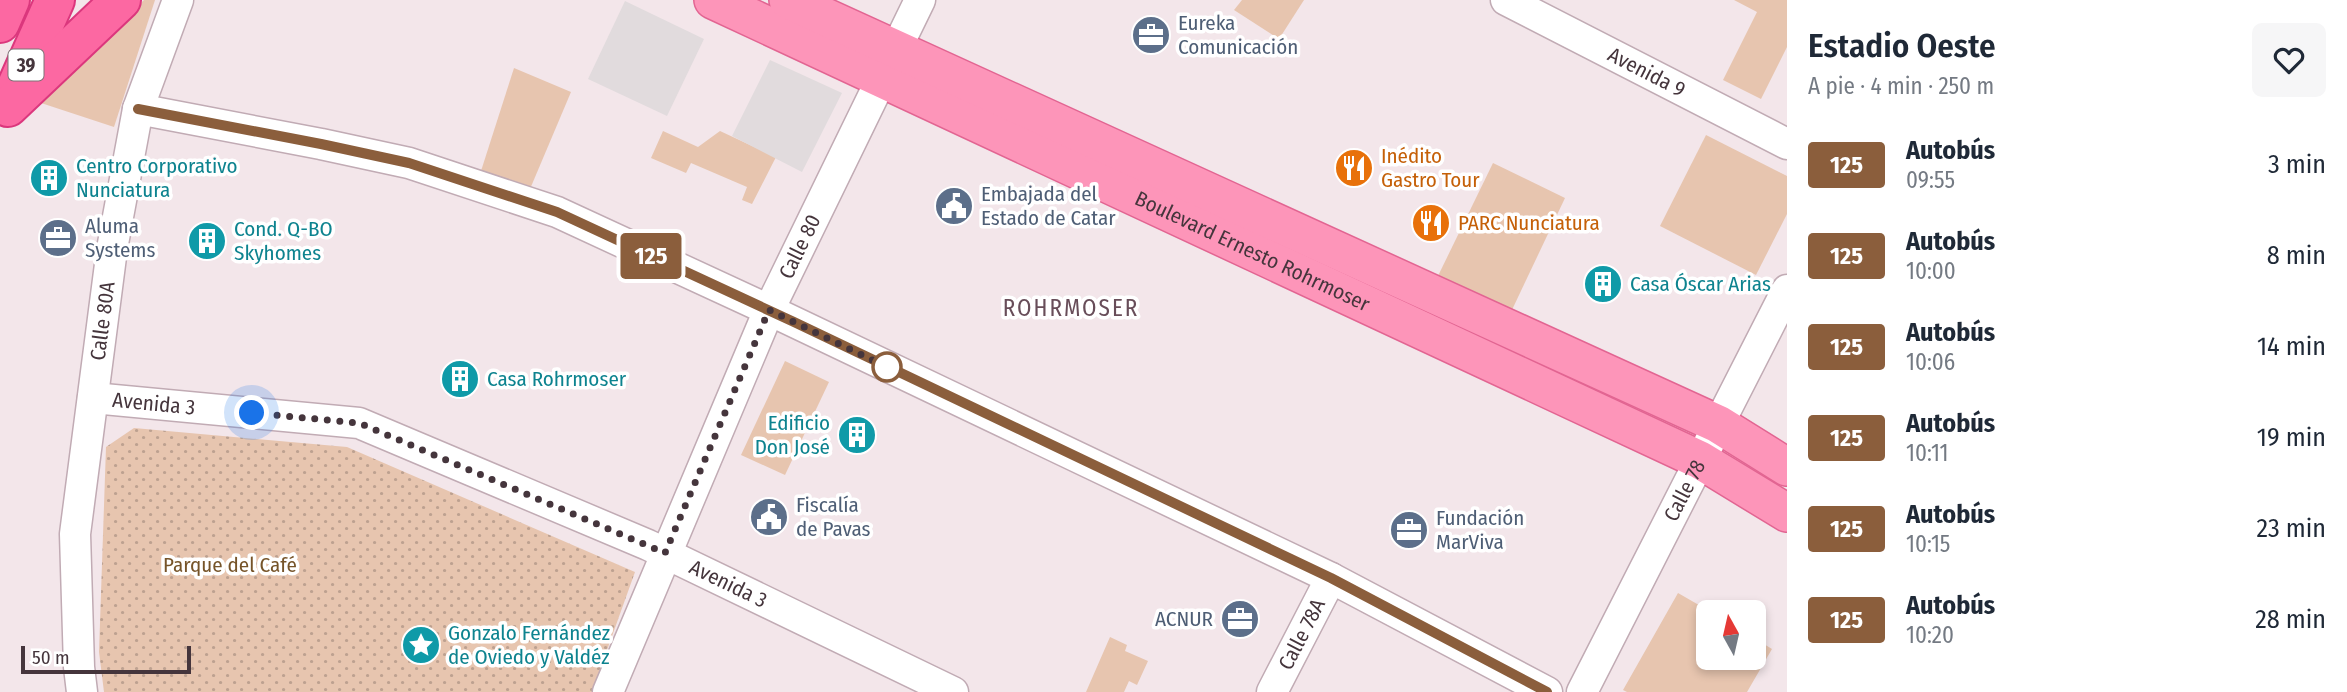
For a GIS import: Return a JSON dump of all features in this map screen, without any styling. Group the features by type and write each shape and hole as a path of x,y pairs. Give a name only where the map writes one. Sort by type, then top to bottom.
{"highway":[{"name":"39","path":"0,23 10,0"},
{"name":"39","path":"4,119 55,0"},
{"path":"4,119 121,0"}],"main road":[{"name":"Boulevard Ernesto Rohrmoser","path":"713,0 890,63 1718,424 1787,467"},
{"name":"Boulevard Ernesto Rohrmoser","path":"788,0 890,63 1700,460 1787,513"}],"street":[{"name":"Calle 80A","path":"82,692 75,534 112,249 138,109 178,0"},
{"name":"Calle 80","path":"608,692 769,310 920,0"},
{"name":"Avenida 9","path":"1506,0 1787,144"},
{"path":"138,109 409,163 557,212 1331,578 1547,692"},
{"name":"Calle 78","path":"1582,692 1787,290"},
{"name":"Avenida 3","path":"93,398 359,423 665,553 953,692"},
{"name":"Calle 78A","path":"1272,692 1331,578"}],"green space":[{"path":"144,0 155,0 114,127 38,102"},
{"path":"1242,0 1304,0 1279,39 1234,10"},
{"path":"1734,0 1787,0 1787,47 1761,99 1723,80 1757,12"},
{"path":"514,68 571,92 530,189 481,171"},
{"path":"663,131 698,147 720,131 776,157 752,204 742,200 747,187 691,163 686,173 651,158"},
{"path":"1706,135 1787,176 1787,214 1756,275 1660,226"},
{"path":"1493,163 1565,198 1511,312 1437,278"},
{"path":"785,361 829,382 785,475 741,455"},
{"name":"Parque del Café","path":"134,428 347,447 635,572 592,692 104,692 99,652 106,447"},
{"path":"1678,593 1696,603 1696,670 1760,670 1747,692 1623,690"},
{"path":"1110,637 1127,645 1125,651 1148,661 1137,685 1129,681 1124,692 1086,692"},
{"path":"1766,645 1772,649 1766,659"}],"shaded area":[{"path":"625,1 704,39 667,116 588,79"},
{"path":"770,60 842,93 802,172 732,136"}],"bus line":[{"name":"125","path":"138,109 409,163 557,212 1331,578 1547,692"}],"place":[{"name":"Eureka Comunicación","path":"1151,35"},
{"name":"Inédito Gastro Tour","path":"1354,168"},
{"name":"Centro Corporativo Nunciatura","path":"49,178"},
{"name":"Embajada del Estado de Catar","path":"954,206"},
{"name":"PARC Nunciatura","path":"1431,223"},
{"name":"Aluma Systems","path":"58,238"},
{"name":"Cond. Q-BO Skyhomes","path":"207,241"},
{"name":"Casa Óscar Arias","path":"1603,284"},
{"name":"Casa Rohrmoser","path":"460,379"},
{"name":"Edificio Don José","path":"857,435"},
{"name":"Fiscalía de Pavas","path":"769,517"},
{"name":"Fundación MarViva","path":"1409,530"},
{"name":"ACNUR","path":"1240,619"},
{"name":"Gonzalo Fernández de Oviedo y Valdéz","path":"421,645"}],"district":[{"name":"ROHRMOSER","path":"1071,308"}],"route":[{"path":"252,413 359,423 665,553 769,310 891,369 887,367"}]}
